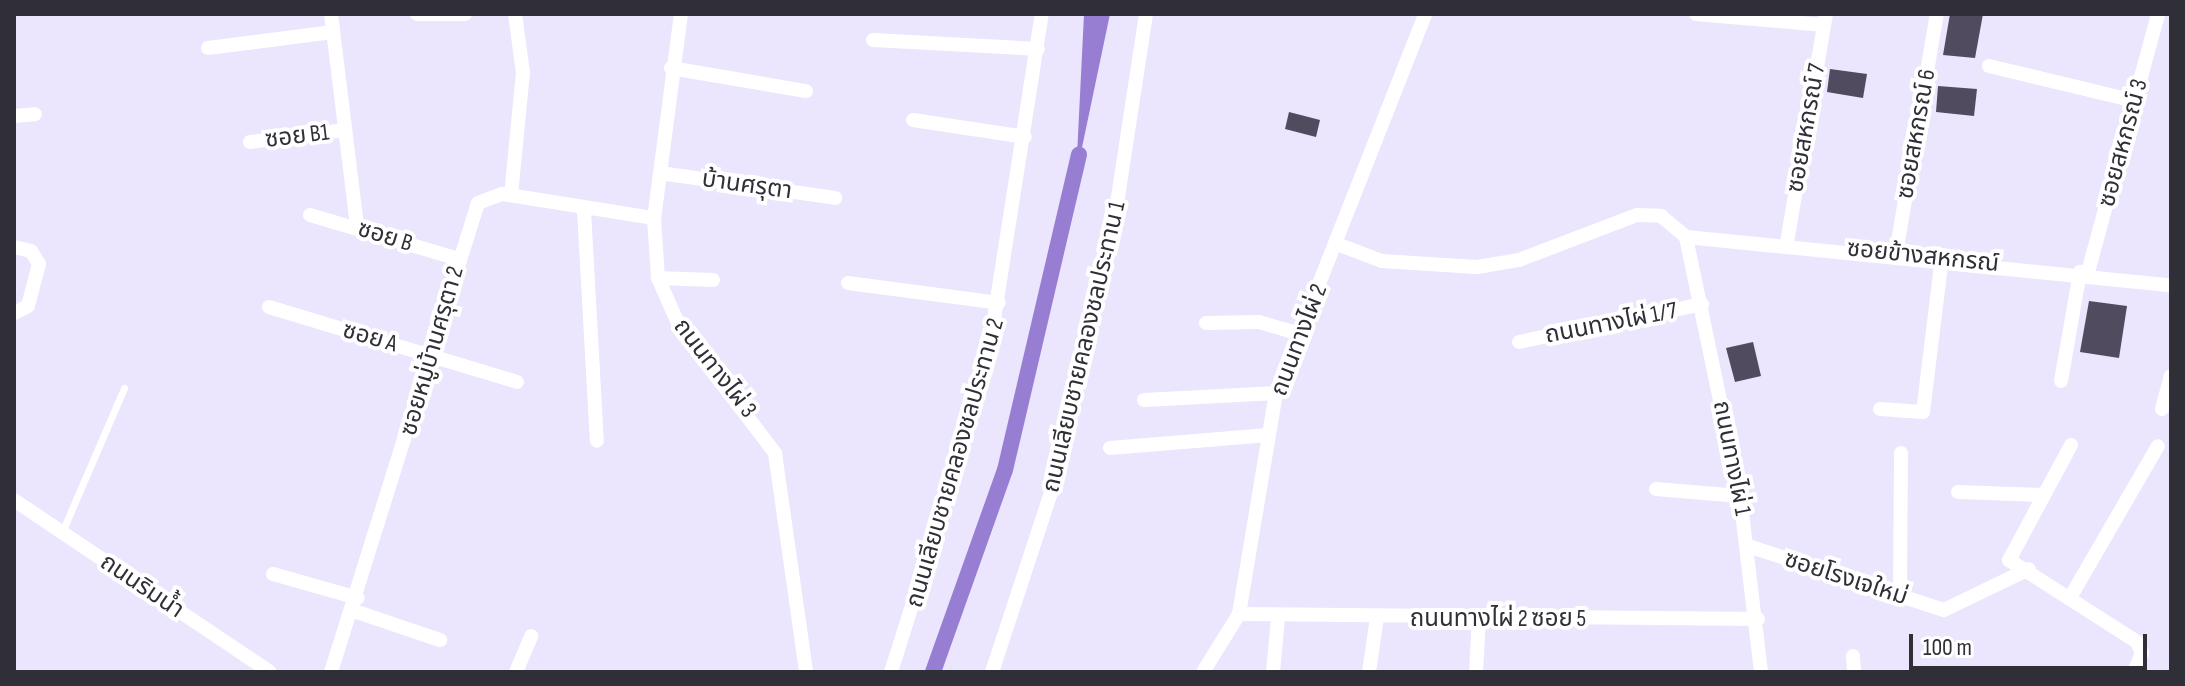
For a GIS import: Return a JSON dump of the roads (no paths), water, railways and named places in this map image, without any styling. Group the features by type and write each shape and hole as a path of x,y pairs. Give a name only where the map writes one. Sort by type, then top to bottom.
{"street":[{"path":"331,14 357,227"},
{"path":"417,14 465,14"},
{"path":"515,14 523,73 511,195 584,211 654,218"},
{"name":"ถนนทางไผ่ 3","path":"681,14 671,68 654,218 658,278 681,330 775,453 806,672"},
{"name":"ถนนเลียบชายคลองชลประทาน 2","path":"891,672 944,517 999,303 1042,14"},
{"name":"ถนนเลียบชายคลองชลประทาน 1","path":"992,672 1059,468 1118,197 1146,14"},
{"name":"ถนนทางไผ่ 2","path":"1203,672 1239,614 1276,393 1425,14"},
{"path":"1696,14 1825,19"},
{"name":"ซอยสหกรณ์ 6","path":"1896,253 1937,14"},
{"name":"ซอยสหกรณ์ 3","path":"2061,381 2084,272 2158,14"},
{"name":"ซอยสหกรณ์ 7","path":"1787,242 1825,19"},
{"path":"208,48 333,32"},
{"path":"873,40 1038,49"},
{"path":"1989,66 2135,101"},
{"path":"671,68 806,91"},
{"path":"14,116 35,114"},
{"path":"913,120 1025,137"},
{"name":"ซอย B1","path":"250,142 345,130"},
{"name":"บ้านศรุตา","path":"660,173 835,198"},
{"name":"ซอยหมู่บ้านศรุตา 2","path":"331,672 356,604 478,203 511,195"},
{"path":"584,211 597,441"},
{"name":"ซอย B","path":"310,215 459,259"},
{"path":"1337,244 1382,261 1477,267 1519,260 1637,215 1661,216 1689,241"},
{"name":"ซอยข้างสหกรณ์","path":"1689,241 1787,242 2084,272 2171,285"},
{"name":"ถนนทางไผ่ 1","path":"1689,241 1740,496 1758,619 1761,672"},
{"path":"14,247 31,251 39,264 25,311 14,313"},
{"path":"1880,409 1923,412 1942,258"},
{"path":"658,278 713,280"},
{"path":"848,283 999,303"},
{"name":"ถนนทางไผ่ 1/7","path":"1519,342 1702,304"},
{"name":"ซอย A","path":"269,307 517,382"},
{"path":"1206,323 1259,322 1300,334"},
{"path":"2162,409 2171,376"},
{"path":"1144,400 1276,393"},
{"path":"1110,448 1268,435"},
{"path":"2071,445 2009,560 2029,569 2137,642 2142,653 2134,672"},
{"path":"2071,596 2158,446"},
{"path":"1900,594 1901,453"},
{"path":"1656,489 1740,496"},
{"path":"1958,492 2044,495"},
{"name":"ถนนริมน้ำ","path":"14,500 252,667 270,672"},
{"name":"ซอยโรงเจใหม่","path":"1748,546 1944,610 2029,569"},
{"path":"273,574 356,604 440,640"},
{"name":"ถนนทางไผ่ 2 ซอย 5","path":"1239,614 1278,618 1758,619"},
{"path":"1273,672 1278,618"},
{"path":"1369,672 1377,618"},
{"path":"1476,672 1479,618"},
{"path":"516,672 531,636"},
{"path":"1853,656 1854,672"}],"lane":[{"path":"62,532 124,388"}],"waterway":[{"path":"933,672 1005,470 1079,155"}]}
